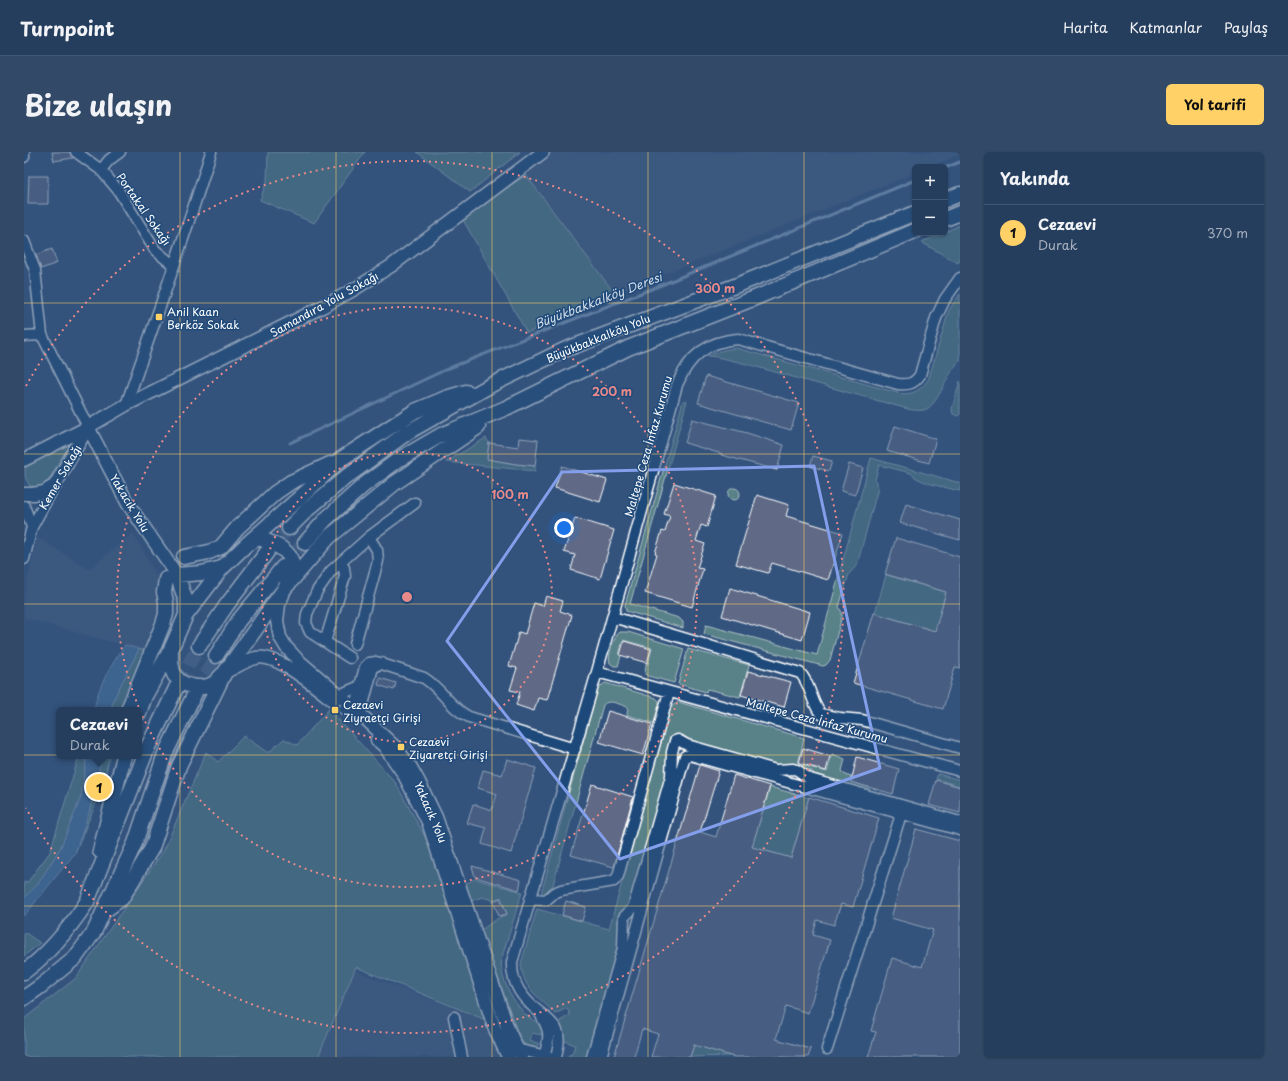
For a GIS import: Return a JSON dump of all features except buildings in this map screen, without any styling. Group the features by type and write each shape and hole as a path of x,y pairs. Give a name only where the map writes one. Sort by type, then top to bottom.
{"highway":[{"path":"948,199 960,194"},
{"path":"948,218 960,213"},
{"name":"Büyükbakkalköy Yolu","path":"289,528 308,509 346,477 408,432 493,384 564,350 740,284 912,214"},
{"name":"Büyükbakkalköy Yolu","path":"305,543 326,519 364,485 398,460 441,435 506,408 628,348 755,298 912,232"},
{"path":"184,557 209,552 221,547 238,527 275,493 291,482 341,459 415,411 446,398 493,384"},
{"path":"104,911 122,898 152,848 179,766 226,672 286,588 329,537 341,527 395,483 449,445 506,408"},
{"path":"141,707 145,696 171,649 186,615 222,568 341,459"},
{"path":"247,544 259,538 271,542 288,553 292,565 286,588"},
{"path":"199,646 226,606 267,552"},
{"path":"216,656 239,620 283,567"},
{"path":"172,577 202,573 222,568"},
{"path":"172,577 186,601 186,615"},
{"path":"129,707 163,624 166,614 164,592 172,577"},
{"path":"171,649 171,664 176,677 188,685 204,687 213,684 226,672"},
{"path":"24,972 56,944 73,923 87,902 148,747 178,684"},
{"path":"24,998 75,958 94,932 135,843 165,754 195,693"},
{"path":"87,902 123,759"}],"main road":[{"name":"Samandıra Yolu Sokağı","path":"24,460 88,428 126,405 322,307 372,279 397,262 543,152"},
{"name":"Kemer Sokağı","path":"56,485 88,428"},
{"name":"Yakacık Yolu","path":"88,428 128,504 172,577"},
{"path":"24,494 44,492 56,485"},
{"name":"Yakacık Yolu","path":"286,588 279,604 277,621 280,637 286,647 298,660 339,695 350,711 384,746 402,773 428,822 494,1027 515,1054"},
{"name":"Yakacık Yolu","path":"226,672 258,657 274,660 298,674 350,711 370,723 394,746 407,762 431,804 457,876 515,1054"}],"street":[{"path":"24,152 24,157"},
{"name":"Portakal Sokağı","path":"76,152 101,170 118,190 155,250 173,265"},
{"path":"101,170 109,160 120,152"},
{"path":"126,405 173,265 190,222 211,152"},
{"path":"24,241 35,270 42,335 88,428"},
{"name":"Maltepe Ceza İnfaz Kurumu","path":"556,1057 559,1039 558,1032 555,1026 524,999 519,992 512,969 514,952 613,617 677,385 685,367 700,352 708,347 723,341 738,339 898,384 912,384 920,375 940,307 960,278"},
{"path":"24,336 42,335"},
{"name":"Kemer Sokağı","path":"24,559 32,527 56,485"},
{"path":"350,658 308,629 306,617 317,591 331,571 369,537 415,503"},
{"name":"Kemer Sokağı","path":"24,506 32,527"},
{"path":"355,644 378,561 377,550 369,537"},
{"path":"325,642 345,576 344,568 341,562"},
{"path":"613,617 800,673 804,677 814,703 821,714 833,717 862,720 960,748"},
{"path":"350,711 367,664 372,662 382,663 424,678 436,686 455,708 468,717 574,749"},
{"path":"370,723 364,701 373,667 382,663"},
{"name":"Maltepe Ceza İnfaz Kurumu","path":"597,672 960,771"},
{"path":"339,695 360,686"},
{"path":"530,899 546,900 554,893 561,890 614,880 618,876 669,692"},
{"path":"350,711 364,701"},
{"path":"592,1057 623,948 624,917 632,909 636,897 671,776 672,752 675,741 678,740 687,745 776,770 797,770 810,779 960,830"},
{"path":"601,1057 685,756 690,755 902,810 960,822"},
{"path":"826,1050 902,810"},
{"name":"Maltepe Ceza İnfaz Kurumu","path":"539,1012 549,1033 546,1056"},
{"path":"454,1017 462,1057"},
{"path":"515,1054 546,1056"}],"highlighted area":[{"path":"814,466 880,768 620,859 447,641 562,472"}],"shaded area":[{"path":"554,152 960,152 960,154 936,164 912,164 912,174 615,294 526,175"},
{"path":"133,533 162,585 161,619 148,652 24,618 24,598 37,537 89,569"},
{"path":"125,645 139,649 113,700 112,707 95,707 102,684 110,668"},
{"path":"87,759 101,759 89,813 75,853 24,916 24,898 38,884 61,847 81,797"},
{"path":"354,970 486,1020 504,1057 318,1057"}],"green space":[{"path":"268,152 365,152 314,223 260,200 267,181"},
{"path":"417,152 520,152 470,192"},
{"path":"526,175 615,294 527,333 462,218"},
{"path":"960,225 960,260 958,263 921,242 937,236 948,236 948,231"},
{"path":"960,294 960,361 955,366 934,402 930,407 924,410 908,409 739,362 708,356 724,350 736,348 898,393 908,394 920,389 929,378 949,310"},
{"path":"960,381 960,414 958,416 953,414 952,409"},
{"path":"683,401 687,401 630,604 679,618 683,622 683,628 626,611 625,605"},
{"path":"486,438 489,443 487,459 535,466 535,471 446,462"},
{"path":"74,440 63,455 48,481 40,487 30,486 25,474 27,461"},
{"path":"871,458 960,483 960,491 920,480 914,477 911,473 879,465 875,480 878,488 857,565 849,574 839,607 842,616 830,660 826,665 823,666 704,634 706,625 817,655"},
{"path":"734,488 738,490 740,494 738,498 734,500 730,498 728,494 730,490"},
{"path":"886,575 946,592 935,631 875,613"},
{"path":"620,632 628,632 684,649 674,683 645,674 646,664 648,664 652,648 623,640 618,666 614,666 610,663 609,656 612,646 615,638"},
{"path":"139,649 148,652 122,707 112,707 113,700"},
{"path":"688,649 749,665 740,697 707,689 706,692 678,684"},
{"path":"605,683 656,698 659,701 659,704 654,723 627,715 628,707 611,702 603,705 553,885 546,894 541,894 598,688"},
{"path":"678,702 804,738 798,764 827,772 832,754 845,759 842,771 844,774 851,777 850,782 869,788 868,791 815,775 812,771 789,764 779,766 692,742 683,735 675,736 669,752 668,768 631,903 625,908 622,914 620,943 590,1057 568,1057 572,1054 575,1045 565,1041 560,1021 570,1015 567,1008 555,1014 533,992 522,973 521,964 537,909 609,929 671,707"},
{"path":"329,709 395,782 428,842 486,1020 356,967 318,1057 24,1057 24,1019 76,978 164,850 206,752 218,762 244,736 268,753 284,739 297,745"},
{"path":"78,759 87,759 81,797 61,847 38,884 24,898 24,882 27,883 50,852"},
{"path":"101,759 109,759 102,789 74,855 89,813"},
{"path":"938,774 960,780 960,786 936,779"},
{"path":"770,787 809,798 791,858 752,847"},
{"path":"475,879 522,892 501,964 504,980 515,1002 525,1014 542,1027 542,1035 532,1033 530,1041 538,1043 537,1048 525,1045 520,1039 481,930 507,914 501,897 493,900 482,897 471,901 465,884"},
{"path":"24,932 40,943 24,956"},
{"path":"694,1045 732,1056 690,1057"}],"waterway":[{"name":"Büyükbakkalköy Deresi","path":"948,167 960,162"},
{"name":"Büyükbakkalköy Deresi","path":"290,443 449,368 654,288 912,181"}],"tunnel":[{"path":"267,552 289,528"},
{"path":"283,566 305,543"},
{"path":"178,684 199,646"},
{"path":"195,693 216,656"}],"place":[{"name":"Anil Kaan Berköz Sokak","path":"159,317"},
{"name":"Cezaevi Ziyraetçi Girişi","path":"335,710"},
{"name":"Cezaevi Ziyaretçi Girişi","path":"401,747"},
{"name":"Cezaevi","path":"99,787"}]}
